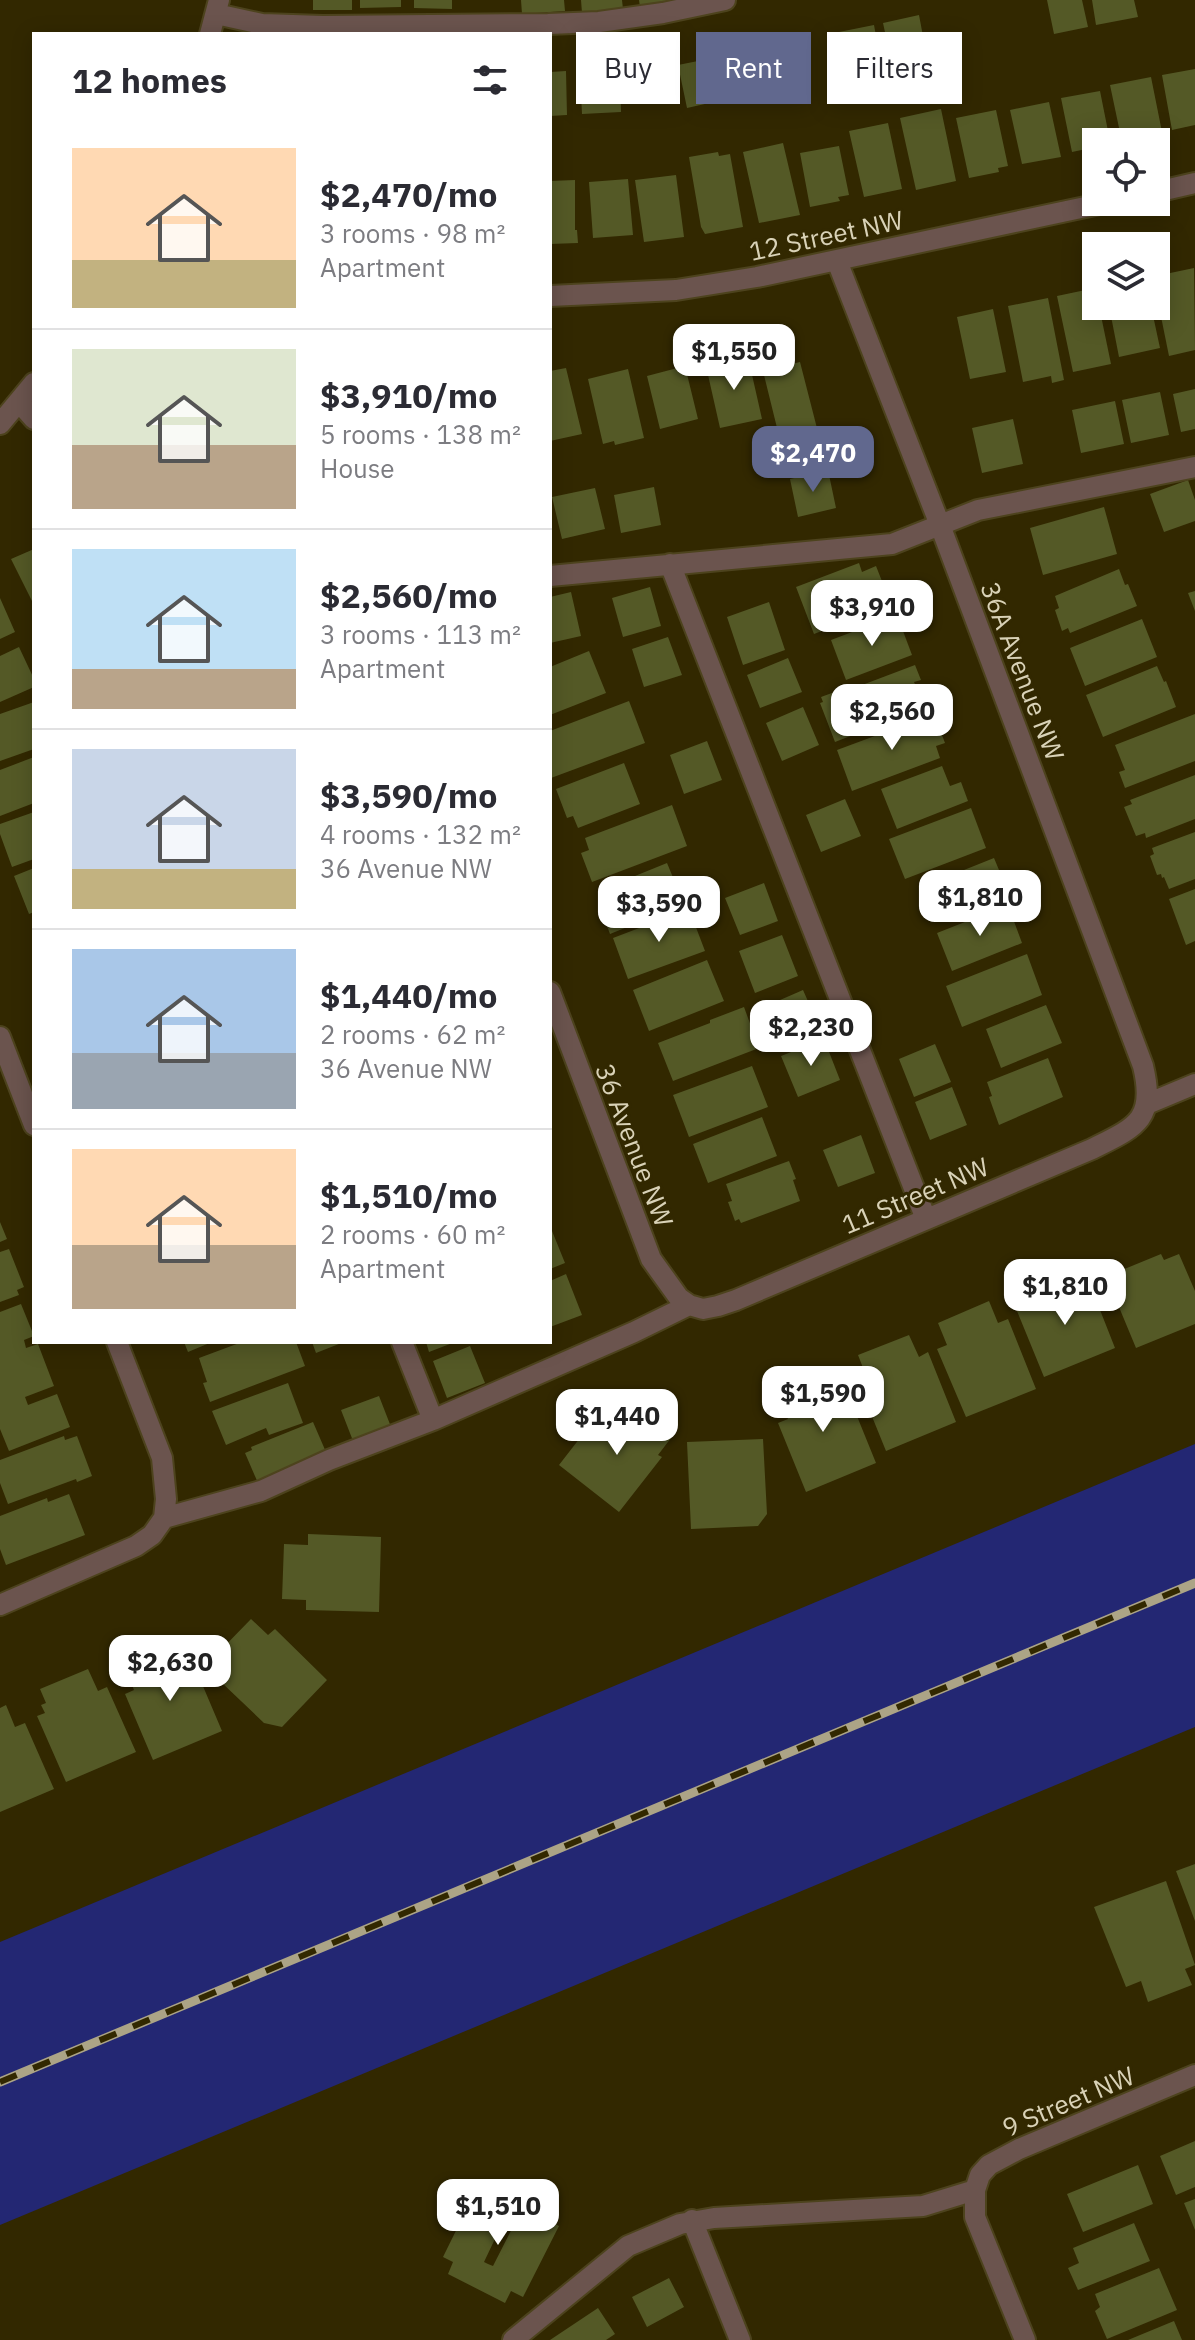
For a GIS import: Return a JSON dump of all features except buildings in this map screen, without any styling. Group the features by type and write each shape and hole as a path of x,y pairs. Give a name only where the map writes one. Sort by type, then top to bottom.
{"street":[{"path":"211,32 218,7 262,24 548,24 599,22 725,0"},
{"path":"1170,189 1195,183"},
{"name":"12 Street NW","path":"552,296 676,290 837,261 1082,208"},
{"name":"36A Avenue NW","path":"837,261 940,525 1143,1066 1148,1085 1147,1104"},
{"path":"0,424 32,386"},
{"path":"19,402 32,417"},
{"path":"552,576 892,544 978,510 1195,467"},
{"path":"670,564 926,1219"},
{"name":"36 Avenue NW","path":"552,997 651,1259 679,1298 689,1305"},
{"path":"0,1037 32,1120"},
{"path":"1147,1104 1195,1084"},
{"name":"11 Street NW","path":"689,1305 703,1309 718,1306 1092,1149 1120,1135 1141,1118 1147,1104"},
{"path":"164,1518 261,1491 329,1460 433,1420 689,1305"},
{"path":"0,1605 136,1546 152,1535 164,1518 166,1499 162,1458 118,1344"},
{"path":"403,1344 433,1420"},
{"name":"9 Street NW","path":"975,2190 980,2175 1004,2156 1195,2075"},
{"path":"513,2340 628,2246 692,2220 923,2206 975,2190 973,2203 979,2230 1025,2340"},
{"path":"692,2220 740,2340"}],"shaded area":[{"path":"1195,1444 1195,1727 0,2225 0,1942"}],"railway":[{"path":"0,2082 1195,1583"}]}
